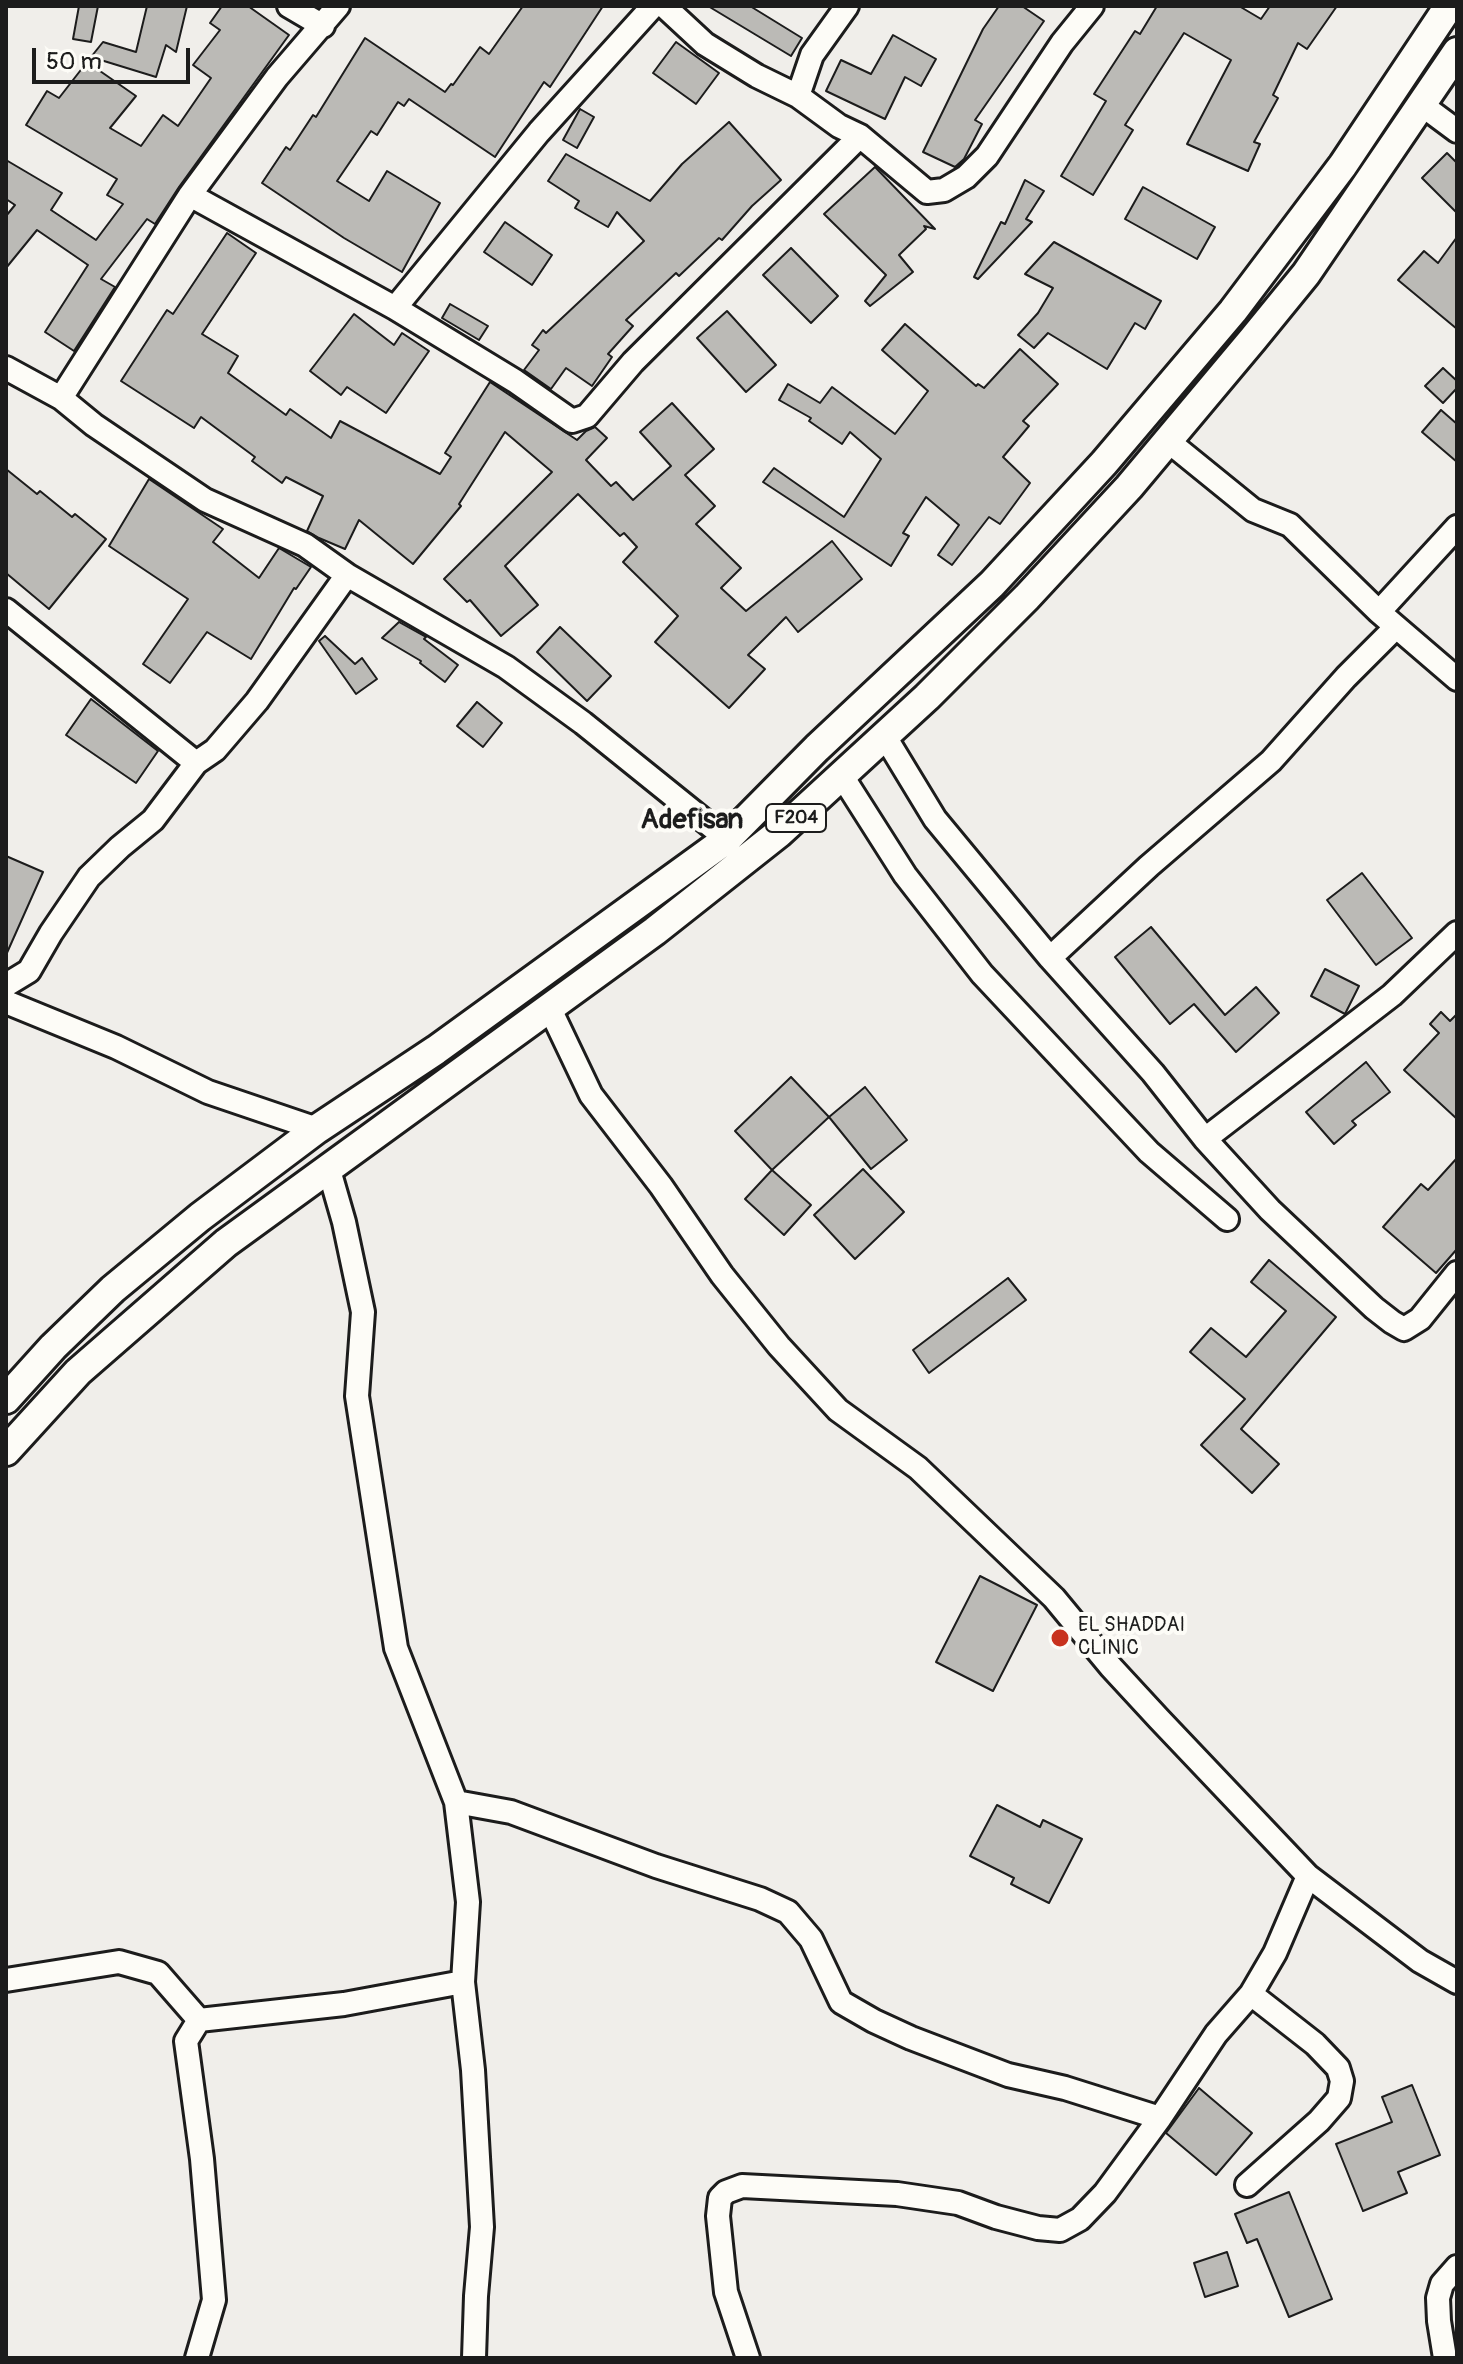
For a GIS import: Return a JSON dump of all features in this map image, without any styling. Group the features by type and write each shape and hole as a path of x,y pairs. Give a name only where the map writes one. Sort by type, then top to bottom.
{"main road":[{"name":"F204","path":"6,1399 53,1347 113,1289 200,1217 317,1129 436,1050 727,839 817,748 992,584 1104,463 1233,311 1343,165 1449,6"},
{"name":"F204","path":"6,1451 78,1372 226,1243 550,1009 724,877 842,776 927,697 1027,597 1129,487 1306,274 1457,52"}],"street":[{"path":"289,6 323,26"},
{"path":"61,398 190,195 277,77 338,6"},
{"path":"395,308 539,132 653,6"},
{"path":"664,6 705,44 757,76 798,96 839,126 860,136 927,192 944,190 966,177 987,156 1062,43 1092,6"},
{"path":"798,96 812,55 847,6"},
{"path":"1422,105 1457,131"},
{"path":"190,195 395,308 515,381 572,421 587,416 633,362 860,136"},
{"path":"6,368 61,398 94,425 205,500 305,545 347,575 506,667 583,723 727,839"},
{"path":"1168,441 1253,510 1290,525 1379,612 1457,679"},
{"path":"1379,612 1457,527"},
{"path":"6,985 29,971 89,877 153,820 196,763 215,750 257,701 347,575"},
{"path":"6,610 196,763"},
{"path":"1050,958 1149,866 1271,761 1346,677 1396,627"},
{"path":"884,735 935,819 1205,1139 1270,1210 1392,1322 1404,1329 1420,1319 1457,1273"},
{"path":"842,776 905,875 982,974 1149,1152 1227,1219"},
{"path":"1205,1139 1392,995 1457,933"},
{"path":"6,1002 116,1047 208,1092 317,1129"},
{"path":"550,1009 591,1095 661,1186 722,1275 779,1346 838,1410 918,1468 1054,1598 1139,1699 1308,1876 1420,1961 1457,1982"},
{"path":"329,1170 344,1222 363,1312 357,1396 396,1648 456,1802 468,1902 463,1982 473,2070 482,2227 474,2358"},
{"path":"456,1802 511,1812 681,1875 760,1899 788,1912 811,1939 841,2002 874,2021 1008,2075 1065,2088 1160,2118"},
{"path":"748,2358 724,2280 718,2216 720,2198 726,2192 742,2186 897,2194 958,2203 1010,2221 1060,2230 1080,2219 1105,2193 1216,2034 1251,1994 1275,1953 1308,1876"},
{"path":"6,1980 119,1962 158,1973 199,2020"},
{"path":"199,2020 344,2004 463,1982"},
{"path":"1247,2185 1319,2121 1339,2098 1342,2081 1338,2068 1315,2044 1251,1994"},
{"path":"197,2358 214,2300 202,2159 186,2041 199,2020"},
{"path":"1445,2358 1438,2298 1442,2284 1457,2267"}],"building":[{"path":"79,6 98,6 91,42 73,39"},
{"path":"147,6 187,6 176,52 166,45 156,77 91,57 103,42 136,52"},
{"path":"222,6 248,6 289,35 155,224 147,219 101,279 115,287 74,351 45,332 88,265 37,230 6,268 6,216 15,205 6,199 6,160 62,193 51,210 96,240 123,204 107,195 117,179 26,125 47,91 59,98 87,62 136,96 110,128 141,146 163,115 178,126 211,78 193,65 220,30 210,23"},
{"path":"523,6 603,6 550,87 544,82 495,157 409,99 404,106 398,102 377,135 371,131 337,181 369,201 387,171 440,203 402,272 344,238 262,183 286,147 290,150 313,115 316,117 365,38 445,92 480,47 489,54"},
{"path":"708,6 750,6 802,38 791,56"},
{"path":"999,6 1022,6 1044,21 975,120 982,124 964,159 955,167 923,152 983,29"},
{"path":"1157,6 1239,6 1261,19 1270,6 1337,6 1307,49 1298,43 1273,95 1278,98 1254,142 1260,144 1248,171 1187,144 1231,60 1184,33 1125,125 1133,130 1093,195 1061,176 1106,101 1094,94 1135,31 1140,34"},
{"path":"893,35 936,59 921,86 905,77 885,119 826,91 841,60 871,74"},
{"path":"676,42 719,73 696,104 653,73"},
{"path":"580,109 594,117 577,148 563,140"},
{"path":"729,122 781,180 752,206 722,240 719,238 679,276 676,273 626,320 633,326 608,354 612,357 592,386 566,368 551,389 524,370 539,350 532,345 543,330 546,333 644,241 617,212 608,227 575,208 579,201 548,181 566,154 650,201 682,164"},
{"path":"1447,153 1457,163 1457,213 1422,178"},
{"path":"875,167 935,229 924,226 926,229 899,255 913,272 870,306 865,301 886,275 824,214"},
{"path":"1025,180 1044,191 1026,219 1032,222 978,279 974,277 1001,222 1005,224"},
{"path":"1143,187 1215,227 1197,259 1125,219"},
{"path":"505,222 552,255 532,285 484,252"},
{"path":"227,233 256,253 202,334 238,356 228,373 286,415 290,409 331,438 340,421 440,474 451,457 445,453 490,382 577,440 595,427 607,438 586,460 611,486 616,482 633,500 671,466 640,432 672,403 714,449 685,475 715,506 696,524 741,568 721,588 746,611 832,541 862,579 798,632 786,617 748,655 765,669 729,708 655,642 678,616 623,562 637,547 624,533 620,536 578,494 505,566 538,605 501,636 470,600 467,602 444,579 552,472 505,432 459,504 461,506 413,564 359,520 345,549 319,538 307,531 323,496 286,477 282,483 252,461 255,457 201,417 194,428 121,381 167,310 173,314"},
{"path":"1457,237 1457,329 1398,280 1424,251 1438,263"},
{"path":"1054,242 1161,301 1145,329 1135,323 1107,369 1048,333 1034,348 1018,335 1038,313 1053,288 1025,274"},
{"path":"791,248 838,296 811,323 763,275"},
{"path":"450,304 488,326 479,340 442,318"},
{"path":"727,311 776,365 746,392 697,338"},
{"path":"354,314 394,345 402,333 429,351 386,413 347,387 341,395 310,371"},
{"path":"905,324 976,386 978,384 984,388 1020,349 1058,384 1023,421 1029,426 1003,457 1030,483 1000,524 989,517 952,565 938,555 959,525 926,497 903,533 909,536 891,566 763,482 774,468 844,517 881,459 850,432 842,444 809,421 811,418 779,400 788,384 820,403 832,387 895,434 928,391 882,350"},
{"path":"1443,368 1457,381 1457,388 1443,403 1425,386"},
{"path":"1441,410 1457,424 1457,462 1422,432"},
{"path":"6,469 72,517 75,514 106,539 49,609 6,573"},
{"path":"149,479 223,529 213,542 259,578 279,548 311,567 294,588 251,659 207,632 170,683 143,664 188,599 109,546"},
{"path":"399,622 426,637 424,639 458,665 445,682 421,661 382,638"},
{"path":"560,627 611,676 587,701 537,652"},
{"path":"325,636 355,664 362,658 377,679 356,694 319,641"},
{"path":"91,699 158,751 136,783 66,735"},
{"path":"477,702 502,723 483,747 457,726"},
{"path":"6,856 43,872 6,955"},
{"path":"1362,873 1412,938 1376,965 1327,900"},
{"path":"1151,927 1225,1015 1256,987 1279,1013 1236,1052 1194,1004 1170,1024 1115,957"},
{"path":"1325,969 1359,986 1345,1014 1311,996"},
{"path":"1441,1012 1450,1021 1457,1014 1457,1119 1404,1070 1439,1033 1430,1024"},
{"path":"1366,1062 1390,1092 1352,1121 1356,1125 1334,1144 1306,1112"},
{"path":"791,1077 829,1117 772,1170 735,1131"},
{"path":"865,1087 907,1140 871,1169 829,1117"},
{"path":"1457,1158 1457,1249 1436,1273 1383,1227 1421,1184 1428,1190"},
{"path":"863,1169 904,1212 855,1259 814,1215"},
{"path":"772,1170 811,1205 784,1235 745,1199"},
{"path":"1269,1260 1336,1317 1241,1429 1279,1464 1252,1493 1201,1445 1245,1399 1190,1352 1211,1328 1246,1357 1286,1311 1251,1282"},
{"path":"1008,1278 1026,1300 929,1373 913,1350"},
{"path":"980,1576 1037,1605 993,1691 936,1662"},
{"path":"997,1805 1040,1827 1043,1820 1082,1839 1049,1903 1011,1884 1014,1878 970,1856"},
{"path":"1412,2085 1440,2155 1398,2172 1407,2193 1363,2211 1336,2144 1392,2122 1382,2097"},
{"path":"1199,2088 1252,2133 1216,2175 1166,2133"},
{"path":"1289,2192 1332,2299 1289,2317 1257,2239 1247,2243 1235,2214"},
{"path":"1227,2252 1238,2286 1205,2297 1194,2263"}],"place":[{"name":"EL SHADDAI CLINIC","path":"1060,1638"}],"district":[{"name":"Adefisan","path":"692,821"}]}
